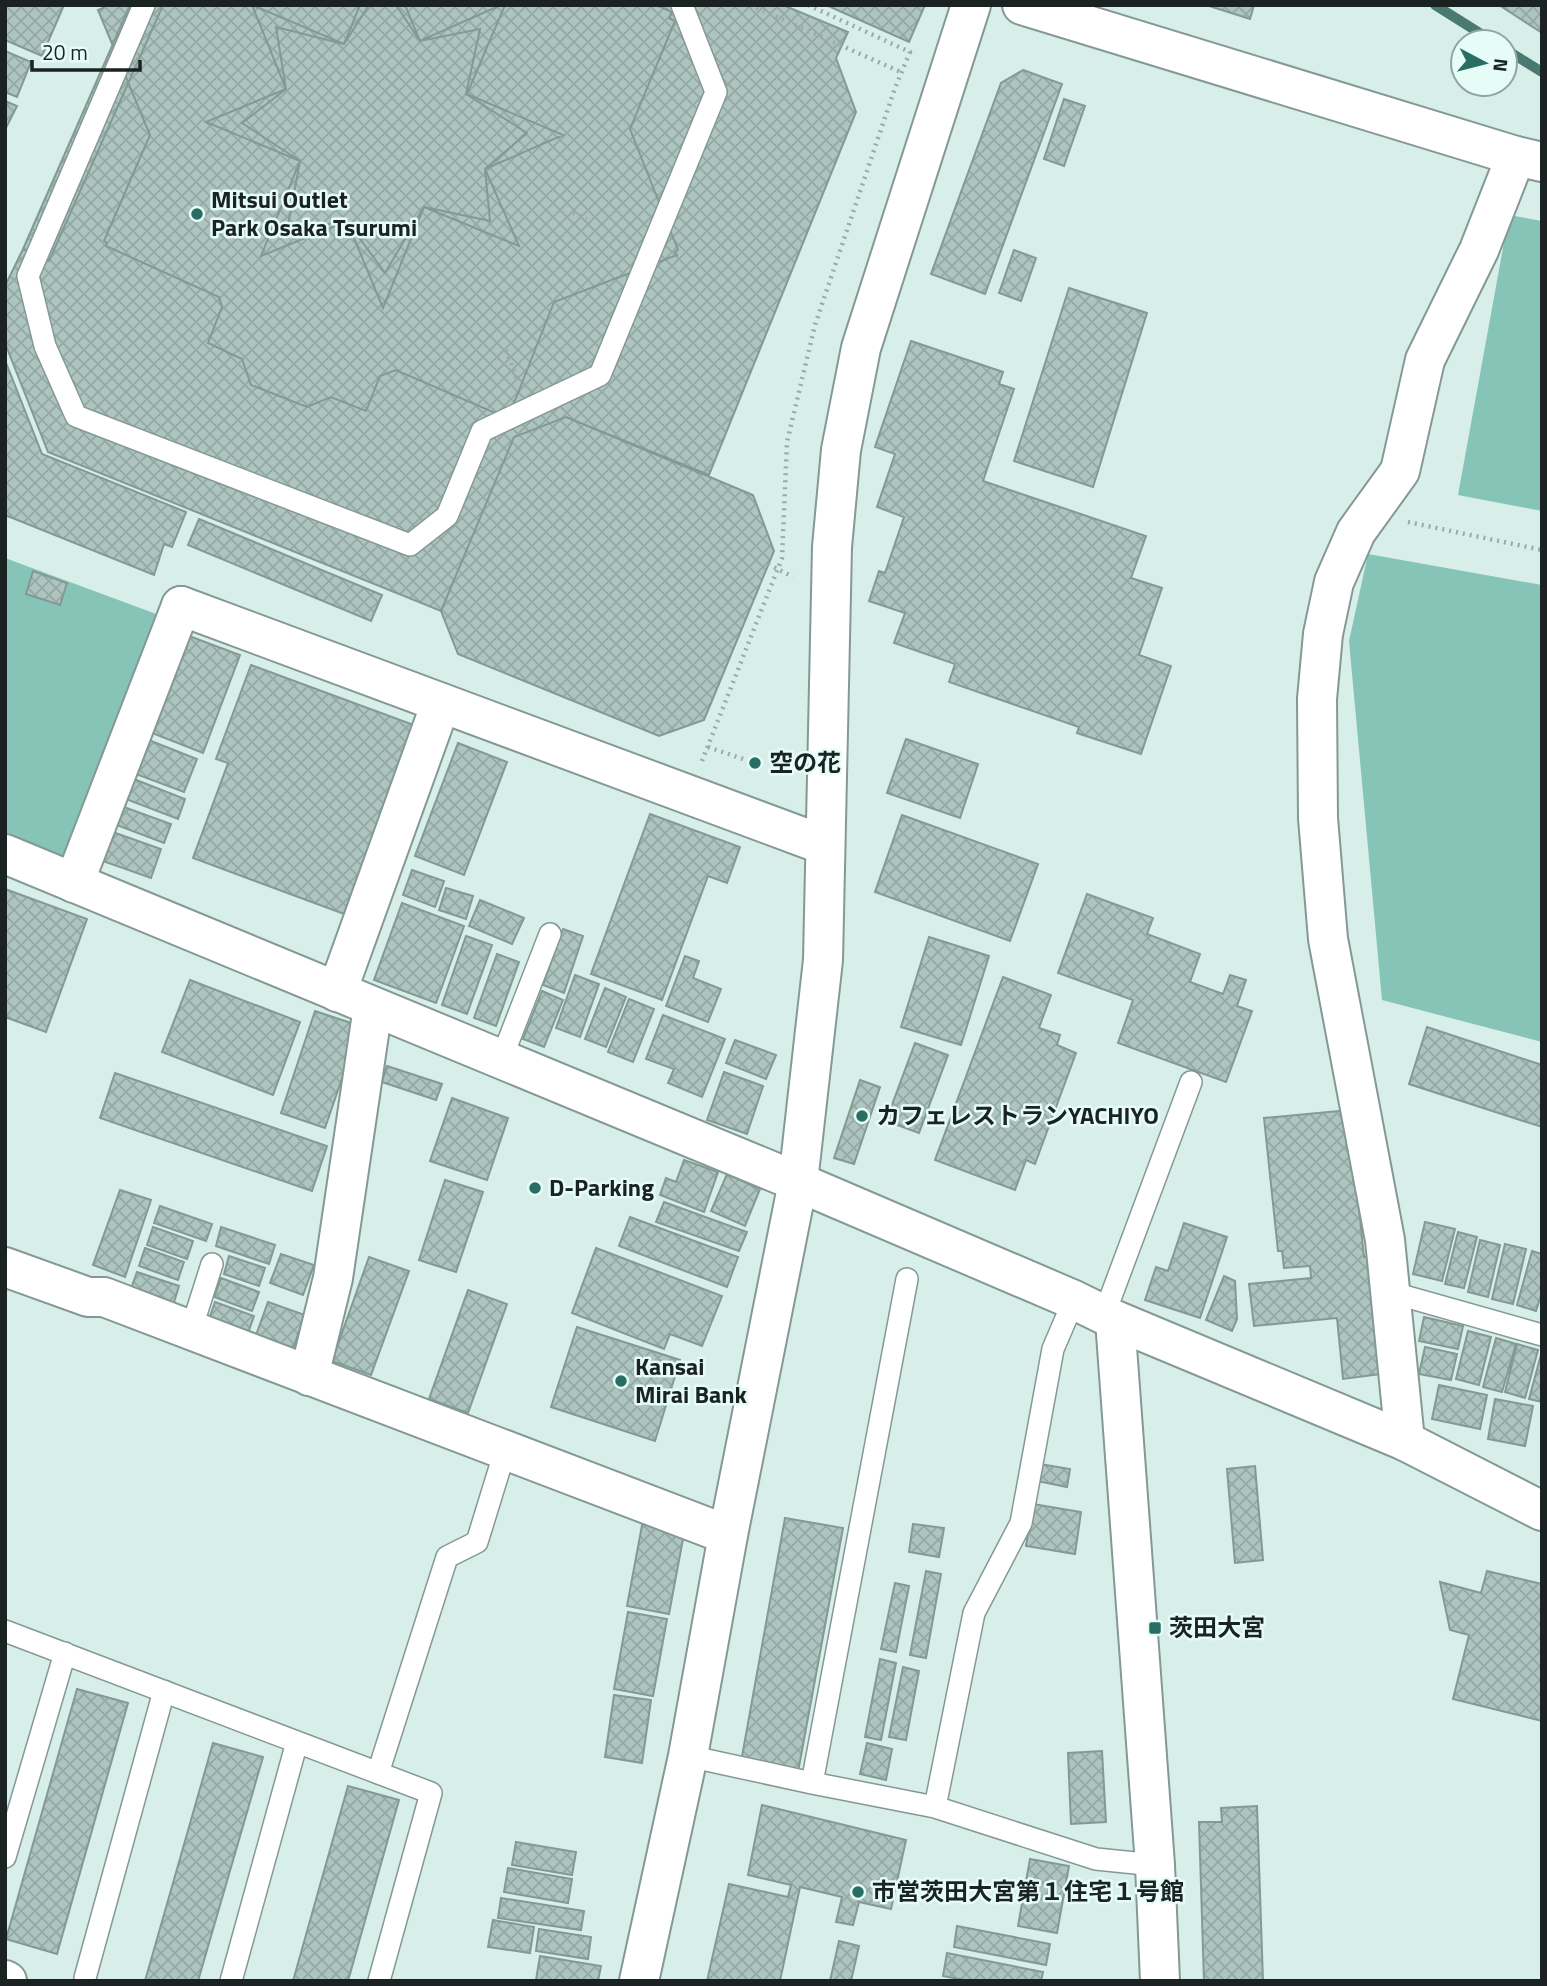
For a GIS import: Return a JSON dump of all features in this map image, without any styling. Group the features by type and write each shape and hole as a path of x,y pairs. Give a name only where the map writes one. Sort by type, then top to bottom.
{"street":[{"path":"639,1981 688,1756 728,1535 798,1182 823,960 832,547 841,450 861,348 971,5"},
{"path":"1021,5 1529,159 1479,250 1425,360 1400,471 1356,532 1334,582 1323,634 1317,699 1318,818 1328,939 1385,1240 1405,1441"},
{"path":"74,883 181,606 824,845"},
{"path":"337,992 441,703"},
{"path":"5,854 798,1182 1405,1441 1542,1511"},
{"path":"309,1376 333,1278 373,1007"},
{"path":"5,1267 88,1297 104,1297 728,1535"},
{"path":"1098,1312 1155,1865 1160,1981"}],"lane":[{"path":"144,5 28,276 45,346 76,415 410,545 447,516 482,430 600,375 716,92 682,5"},
{"path":"501,1060 550,934"},
{"path":"935,1807 974,1613 1021,1523 1053,1349 1098,1312 1191,1082"},
{"path":"191,1330 212,1264"},
{"path":"812,1783 907,1279"},
{"path":"1390,1292 1542,1335"},
{"path":"378,1773 447,1557 477,1542 505,1451"},
{"path":"5,1631 430,1793 379,1981"},
{"path":"5,1857 65,1653"},
{"path":"85,1978 164,1691"},
{"path":"231,1981 297,1742"},
{"path":"688,1756 935,1807 1096,1859 1155,1865"}],"path":[{"path":"750,5 909,75"},
{"path":"712,734 782,558 787,442 815,325 910,52 808,5"},
{"path":"573,213 587,219"},
{"path":"506,350 518,382"},
{"path":"1369,513 1542,550"},
{"path":"768,564 804,582"},
{"path":"708,747 755,763"}],"green space":[{"path":"1509,215 1542,221 1542,511 1458,495"},
{"path":"1368,554 1542,585 1542,1042 1382,1000 1349,641"},
{"path":"5,558 159,615 69,860 5,835"}],"building":[{"path":"5,5 64,5 42,56 5,40"},
{"name":"Mitsui Outlet Park Osaka Tsurumi","path":"102,5 252,5 286,89 206,122 300,161 261,256 347,221 383,308 424,207 519,246 485,169 563,135 467,94 505,5 656,5 672,12 669,18 675,21 630,129 678,250 675,252 677,255 554,302 510,413 502,416 396,370 380,376 366,411 331,397 307,407 251,385 242,359 208,343 222,307 219,297 106,246 104,241 150,135 98,10 103,8"},
{"path":"130,5 163,5 49,261 23,249"},
{"path":"163,5 783,5 848,32 836,58 856,112 709,475 566,417 514,437 441,611 48,452 5,343 5,286 23,249 49,261"},
{"path":"252,5 360,5 344,44"},
{"path":"369,5 396,5 420,41 480,29 466,94 527,133 485,169 490,221 424,207 385,273 347,221 287,230 300,161 242,123 286,89 276,27 344,44"},
{"path":"405,5 501,5 420,41"},
{"path":"826,5 925,5 909,42"},
{"path":"1206,5 1254,5 1250,19"},
{"path":"1499,5 1542,5 1542,33"},
{"path":"5,51 31,62 17,97 5,92"},
{"path":"1023,70 1062,84 985,294 931,274 1001,83"},
{"path":"1064,99 1085,106 1064,166 1044,159"},
{"path":"5,101 17,106 7,126 5,125"},
{"path":"1014,250 1036,258 1021,301 999,293"},
{"path":"1069,288 1147,313 1093,487 1014,461"},
{"path":"911,341 1003,372 999,384 1014,389 983,481 1146,536 1131,578 1162,588 1139,655 1171,666 1141,754 1077,733 1079,727 949,682 955,664 894,643 905,613 869,601 879,571 885,573 904,517 877,507 895,454 875,447"},
{"path":"5,360 42,454 186,512 172,547 164,544 154,575 5,515"},
{"path":"566,417 753,495 774,551 704,720 659,736 458,654 441,611 514,437"},
{"path":"199,519 382,595 371,621 188,545"},
{"path":"33,571 67,583 60,605 26,594"},
{"path":"189,636 240,655 203,753 152,733"},
{"path":"251,665 414,725 344,914 193,858 228,763 216,759"},
{"path":"146,739 197,759 184,792 133,773"},
{"path":"906,739 978,764 960,818 887,793"},
{"path":"458,743 507,762 464,875 415,856"},
{"path":"126,776 185,799 178,819 118,796"},
{"path":"121,806 171,824 164,843 114,824"},
{"path":"650,814 740,847 727,883 708,876 662,1000 591,974"},
{"path":"902,815 1038,864 1010,941 875,892"},
{"path":"107,830 161,849 151,878 97,859"},
{"path":"412,870 444,881 435,907 403,895"},
{"path":"446,888 473,896 466,919 439,910"},
{"path":"5,889 87,919 46,1032 5,1017"},
{"path":"1087,894 1153,918 1147,934 1200,954 1190,982 1223,994 1230,975 1246,980 1237,1006 1252,1011 1226,1082 1118,1043 1133,1000 1058,973"},
{"path":"480,900 524,918 512,944 469,926"},
{"path":"402,903 464,926 436,1003 374,980"},
{"path":"563,929 583,936 564,993 543,985"},
{"path":"466,936 492,945 467,1014 442,1005"},
{"path":"929,937 989,956 961,1045 901,1027"},
{"path":"497,954 519,962 496,1026 474,1018"},
{"path":"685,956 699,961 693,978 721,989 708,1022 666,1006"},
{"path":"575,975 599,984 580,1037 556,1028"},
{"path":"1003,977 1051,995 1039,1028 1060,1035 1057,1045 1076,1053 1035,1164 1026,1160 1015,1190 935,1160"},
{"path":"190,980 300,1022 273,1095 162,1052"},
{"path":"605,988 626,997 606,1047 585,1039"},
{"path":"542,991 563,1000 544,1047 523,1039"},
{"path":"629,999 654,1009 633,1062 608,1052"},
{"path":"315,1011 360,1026 325,1128 281,1113"},
{"path":"663,1015 725,1039 702,1097 668,1083 674,1069 646,1059"},
{"path":"1427,1027 1542,1065 1542,1127 1409,1084"},
{"path":"735,1040 776,1055 766,1079 726,1063"},
{"path":"915,1043 948,1055 919,1133 886,1121"},
{"path":"387,1066 442,1084 436,1100 382,1082"},
{"path":"724,1072 763,1086 747,1134 707,1120"},
{"path":"115,1073 327,1146 312,1191 100,1118"},
{"path":"860,1080 880,1087 854,1164 834,1158"},
{"path":"452,1098 508,1118 487,1180 430,1161"},
{"path":"1349,1110 1364,1257 1369,1256 1382,1374 1343,1379 1337,1318 1254,1326 1249,1284 1311,1278 1310,1266 1284,1268 1282,1251 1278,1251 1264,1118"},
{"path":"684,1160 718,1172 704,1212 660,1195 666,1178 676,1182"},
{"path":"727,1174 760,1189 745,1226 711,1211"},
{"path":"445,1180 483,1192 456,1272 419,1260"},
{"path":"120,1190 151,1200 125,1277 93,1265"},
{"path":"664,1202 747,1232 739,1251 656,1222"},
{"path":"160,1206 212,1224 206,1241 154,1223"},
{"path":"630,1217 738,1257 727,1287 619,1246"},
{"path":"1425,1222 1455,1229 1442,1281 1413,1274"},
{"path":"1184,1223 1227,1237 1200,1318 1145,1300 1156,1267 1168,1271"},
{"path":"153,1227 193,1241 187,1259 147,1245"},
{"path":"221,1227 275,1245 269,1264 216,1246"},
{"path":"1458,1232 1477,1237 1464,1288 1445,1284"},
{"path":"1480,1240 1500,1245 1488,1297 1468,1292"},
{"path":"1505,1244 1526,1249 1513,1304 1492,1299"},
{"path":"145,1248 184,1262 178,1280 139,1266"},
{"path":"596,1248 722,1296 702,1346 670,1334 664,1349 572,1313"},
{"path":"1532,1251 1542,1254 1542,1292 1536,1311 1517,1305"},
{"path":"281,1254 314,1265 303,1295 270,1283"},
{"path":"229,1256 265,1268 259,1286 224,1274"},
{"path":"369,1257 409,1271 371,1375 332,1361"},
{"path":"137,1272 179,1286 172,1309 129,1294"},
{"path":"1224,1276 1235,1281 1237,1319 1232,1331 1206,1320"},
{"path":"221,1278 259,1292 252,1311 214,1297"},
{"path":"468,1290 507,1304 468,1413 429,1399"},
{"path":"215,1302 254,1316 247,1336 208,1322"},
{"path":"268,1302 305,1315 292,1351 255,1338"},
{"path":"1424,1317 1463,1326 1458,1349 1419,1341"},
{"path":"577,1327 680,1360 655,1441 551,1407"},
{"path":"1468,1331 1491,1337 1479,1385 1456,1379"},
{"path":"1496,1338 1516,1344 1502,1392 1483,1387"},
{"path":"1517,1344 1538,1350 1525,1398 1505,1392"},
{"path":"1425,1347 1457,1354 1451,1380 1419,1374"},
{"path":"1542,1351 1542,1402 1529,1399"},
{"path":"1439,1385 1487,1395 1480,1429 1432,1419"},
{"path":"1495,1399 1533,1406 1525,1446 1488,1439"},
{"path":"1040,1464 1070,1469 1067,1487 1037,1481"},
{"path":"1255,1466 1263,1560 1235,1563 1227,1469"},
{"path":"1033,1504 1081,1512 1075,1554 1026,1546"},
{"path":"785,1518 843,1528 798,1772 741,1762"},
{"path":"643,1520 685,1528 669,1614 627,1606"},
{"path":"913,1524 944,1528 939,1557 909,1552"},
{"path":"926,1571 941,1574 926,1658 910,1655"},
{"path":"1487,1571 1542,1584 1542,1721 1453,1699 1469,1635 1450,1630 1440,1582 1481,1593"},
{"path":"895,1583 909,1586 896,1652 881,1649"},
{"path":"628,1612 667,1619 653,1696 614,1689"},
{"path":"880,1659 896,1663 881,1740 865,1737"},
{"path":"903,1667 919,1671 906,1740 889,1737"},
{"path":"77,1689 128,1703 57,1954 6,1939"},
{"path":"614,1695 651,1700 642,1763 605,1757"},
{"path":"213,1743 263,1757 198,1981 145,1981"},
{"path":"867,1743 892,1749 886,1780 860,1774"},
{"path":"1102,1751 1106,1822 1071,1824 1068,1753"},
{"path":"348,1786 399,1800 348,1981 293,1981"},
{"name":"市営茨田大宮第１住宅１号館","path":"762,1805 906,1840 891,1909 859,1902 853,1925 836,1922 842,1897 800,1887 780,1981 707,1981 729,1884 788,1897 791,1885 748,1875"},
{"path":"1257,1806 1263,1981 1204,1981 1199,1822 1222,1822 1221,1808"},
{"path":"516,1842 576,1852 572,1875 512,1865"},
{"path":"1030,1859 1069,1866 1057,1933 1018,1926"},
{"path":"508,1868 572,1879 568,1903 504,1892"},
{"path":"501,1898 584,1911 581,1930 498,1918"},
{"path":"493,1920 534,1927 530,1953 488,1947"},
{"path":"957,1926 1050,1944 1046,1965 954,1947"},
{"path":"539,1929 591,1937 588,1959 536,1951"},
{"path":"839,1941 859,1946 851,1981 830,1981"},
{"path":"947,1953 1043,1972 1041,1981 969,1981 943,1976"},
{"path":"540,1956 601,1966 598,1981 536,1980"}],"waterway":[{"path":"1435,5 1472,28"},
{"path":"1519,58 1542,72"}],"place":[{"name":"Mitsui Outlet Park Osaka Tsurumi","path":"197,214"},
{"name":"空の花","path":"755,763"},
{"name":"カフェレストランYACHIYO","path":"862,1116"},
{"name":"D-Parking","path":"535,1188"},
{"name":"Kansai Mirai Bank","path":"621,1381"},
{"name":"茨田大宮","path":"1155,1628"},
{"name":"市営茨田大宮第１住宅１号館","path":"858,1892"}]}
